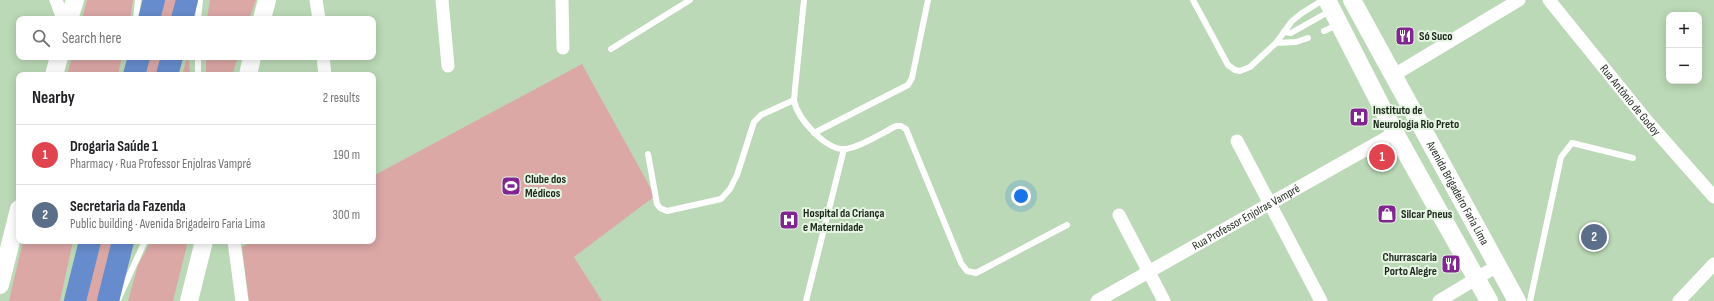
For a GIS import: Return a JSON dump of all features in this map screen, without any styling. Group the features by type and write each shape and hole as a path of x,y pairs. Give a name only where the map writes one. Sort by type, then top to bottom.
{"highway":[{"path":"150,16 154,0"},
{"path":"183,16 187,0"},
{"path":"135,72 138,60"},
{"path":"168,72 171,60"},
{"path":"75,301 89,244"},
{"path":"108,301 122,244"}],"main road":[{"path":"70,16 75,0"},
{"path":"263,16 267,0"},
{"name":"Avenida Brigadeiro Faria Lima","path":"1352,0 1517,301"},
{"name":"Avenida Brigadeiro Faria Lima","path":"1329,13 1489,301"},
{"path":"55,72 58,60"},
{"path":"249,72 251,60"},
{"path":"1395,133 1418,120"},
{"path":"0,285 16,221"},
{"path":"189,301 203,244"}],"street":[{"path":"56,0 62,16"},
{"path":"316,0 319,16"},
{"path":"442,0 448,66"},
{"path":"562,0 563,48"},
{"path":"1394,75 1519,0"},
{"name":"Rua Antônio de Godoy","path":"1550,0 1647,121 1714,197"},
{"path":"323,60 325,72"},
{"name":"Rua Professor Enjolras Vampré","path":"1097,301 1395,133"},
{"path":"1238,141 1269,204 1321,301"},
{"path":"1119,215 1164,301"},
{"path":"234,244 242,301"},
{"path":"1679,301 1714,264"},
{"path":"1439,301 1497,266"}],"lane":[{"path":"136,16 138,0"},
{"path":"198,16 200,0"},
{"path":"611,49 690,0"},
{"path":"804,0 794,100 798,111 814,133 834,147 844,149 853,147 896,126 901,126 906,129 961,263 967,271 976,273 1067,225"},
{"path":"814,133 908,86 912,78 928,0"},
{"path":"1193,0 1228,65 1235,70 1240,71 1250,68 1276,43 1302,13 1329,13"},
{"path":"1284,32 1292,33 1329,13"},
{"path":"1276,43 1296,42 1308,38"},
{"path":"198,60 198,72"},
{"path":"648,154 657,204 660,208 667,211 721,199 730,189 736,175 754,122 762,115 794,100"},
{"path":"1530,301 1561,157 1566,149 1572,143 1633,158"},
{"path":"806,301 844,149"},
{"path":"118,301 144,244"}],"shaded area":[{"path":"87,0 133,0 130,16 83,16"},
{"path":"161,0 179,0 175,16 156,16"},
{"path":"210,0 256,0 250,16 207,16"},
{"path":"71,60 121,60 119,72 68,72"},
{"path":"144,60 162,60 159,72 141,72"},
{"path":"186,60 188,60 190,72 183,72"},
{"path":"206,60 237,60 233,72 206,72"},
{"name":"Clube dos Médicos","path":"582,64 655,196 574,257 602,301 249,301 242,247 248,244 376,244 376,174"},
{"path":"22,244 72,244 60,301 9,301"},
{"path":"96,244 114,244 100,301 83,301"},
{"path":"149,244 187,244 173,301 128,301 138,265"}],"place":[{"name":"Só Suco","path":"1405,36"},
{"name":"Instituto de Neurologia Rio Preto","path":"1359,117"},
{"name":"Drogaria Saúde 1","path":"1382,157"},
{"name":"Clube dos Médicos","path":"511,186"},
{"name":"Silcar Pneus","path":"1387,214"},
{"name":"Hospital da Criança e Maternidade","path":"789,220"},
{"name":"Secretaria da Fazenda","path":"1594,237"},
{"name":"Churrascaria Porto Alegre","path":"1451,264"}]}
